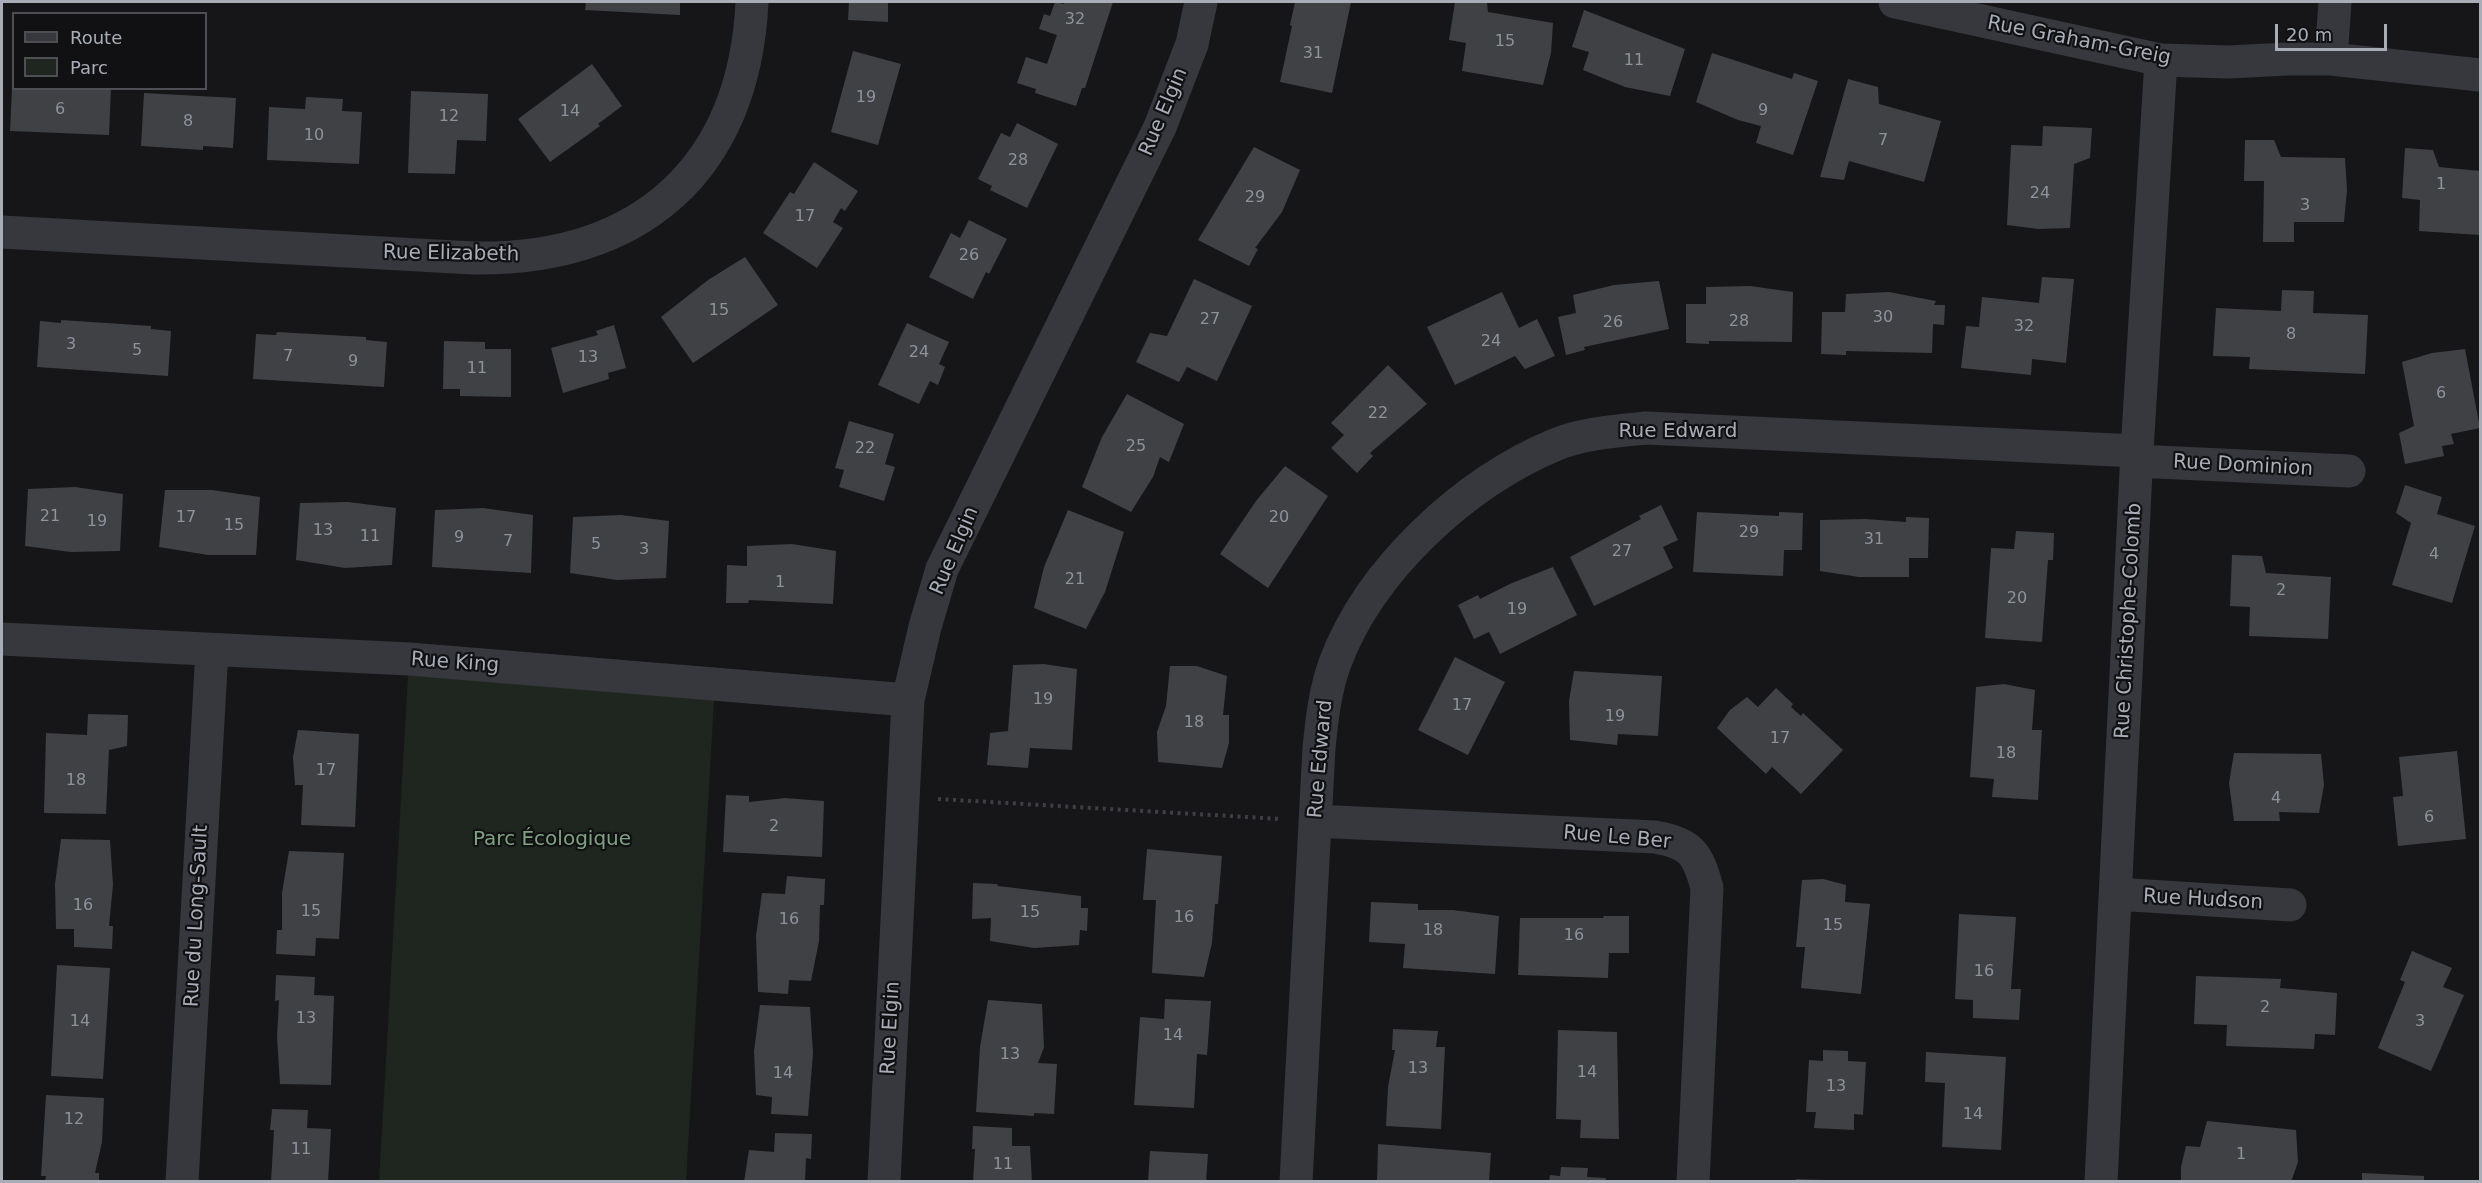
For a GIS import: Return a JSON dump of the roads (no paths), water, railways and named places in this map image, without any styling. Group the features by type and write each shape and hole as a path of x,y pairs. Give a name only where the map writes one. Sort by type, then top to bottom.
{"street":[{"name":"Rue Elizabeth","path":"2,232 509,259 546,254 579,246 639,220 692,175 716,140 730,105 743,64 752,2"},
{"name":"Rue Elgin","path":"884,1182 908,700 925,627 942,569 1126,201 1160,127 1192,44 1201,2"},
{"name":"Rue Graham-Greig","path":"1895,2 2162,60 2228,62 2331,59 2481,75"},
{"path":"2331,59 2335,2"},
{"name":"Rue Christophe-Colomb","path":"2101,1182 2137,456 2162,60"},
{"name":"Rue Edward","path":"1296,1182 1315,821 1324,700 1336,662 1353,623 1380,582 1408,550 1443,516 1482,486 1522,461 1558,443 1602,433 1646,428 2137,456"},
{"name":"Rue Dominion","path":"2137,456 2349,471"},
{"name":"Rue King","path":"2,639 409,659 908,700"},
{"name":"Rue du Long-Sault","path":"182,1182 212,650"},
{"name":"Rue Le Ber","path":"1315,821 1655,837 1677,840 1691,851 1702,868 1707,888 1693,1182"},
{"name":"Rue Hudson","path":"2116,894 2290,905"}],"park label":[{"name":"Parc Écologique","path":"552,840"}]}
